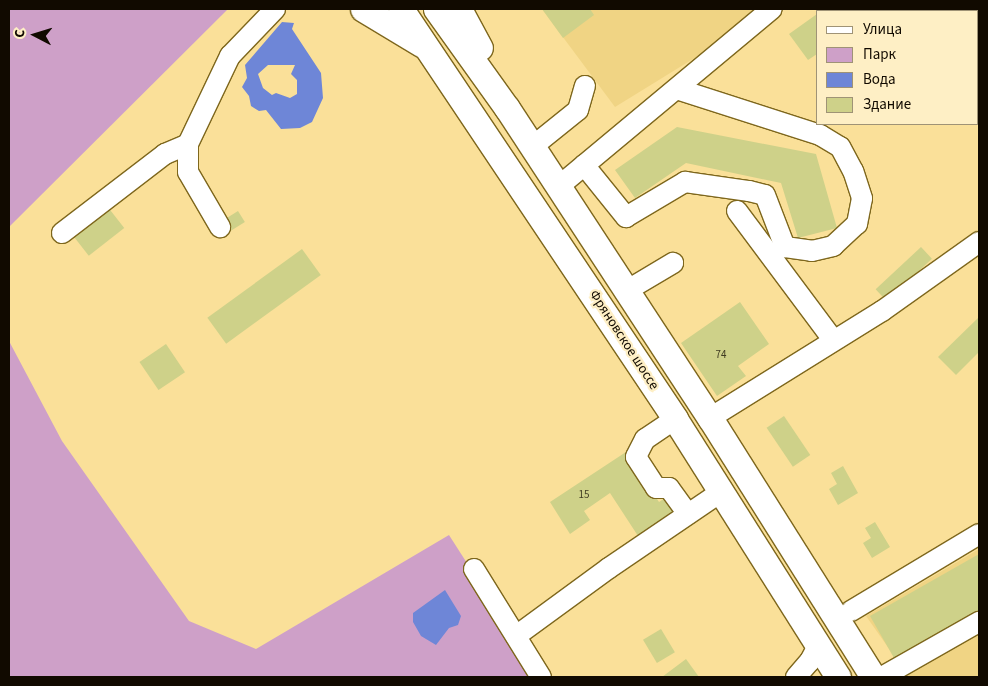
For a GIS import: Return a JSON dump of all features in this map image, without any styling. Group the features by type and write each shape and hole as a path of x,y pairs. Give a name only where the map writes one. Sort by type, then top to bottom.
{"main road":[{"path":"364,9 427,48"},
{"name":"Фряновское шоссе","path":"401,9 675,419 838,677"},
{"name":"Фряновское шоссе","path":"436,9 507,108 710,418 873,677"},
{"path":"459,9 478,42 507,108"}],"street":[{"path":"220,227 188,172 188,144 230,56 275,9"},
{"path":"558,188 772,9"},
{"path":"532,148 578,110 585,86"},
{"path":"584,165 626,217 684,182 749,190 765,195 785,247 812,251 834,246 856,224 862,198 853,171 840,147 820,135 677,89"},
{"path":"62,233 165,154 188,144"},
{"path":"737,211 833,340"},
{"path":"710,418 735,395 882,311 979,242"},
{"path":"626,291 673,263"},
{"path":"675,419 645,439 636,457 656,488 669,488 688,514"},
{"path":"516,636 608,568 721,492"},
{"path":"851,611 979,534"},
{"path":"474,569 542,677"},
{"path":"882,677 979,622"},
{"path":"796,677 810,662 818,646"}],"shaded area":[{"path":"542,9 774,9 615,107"},
{"path":"979,549 979,677 909,677 866,616"}],"green space":[{"path":"9,9 228,9 9,227"},
{"path":"9,341 62,441 189,621 256,649 449,535 540,677 9,677"}],"water":[{"path":"282,22 294,23 292,29 321,73 323,98 312,122 300,128 281,129 266,110 259,111 251,106 249,96 242,87 247,78 245,65","holes":["268,65 295,65 291,74 297,80 297,94 290,98 276,93 272,95 263,88 258,74"]},
{"path":"445,590 461,616 458,625 449,628 436,645 421,636 413,622 413,613"}],"building":[{"path":"542,9 590,9 594,15 563,38"},
{"path":"941,9 949,10 823,10"},
{"path":"816,15 816,55 808,60 789,34"},
{"path":"978,16 979,16 978,99"},
{"path":"677,127 816,154 837,228 798,238 781,183 686,163 635,198 615,170"},
{"path":"107,206 124,228 89,256 72,234"},
{"path":"238,211 245,222 230,231 224,220"},
{"path":"921,247 932,259 887,301 876,289"},
{"path":"302,249 321,275 226,344 207,318"},
{"path":"740,302 769,344 738,366 746,376 717,396 681,343"},
{"path":"978,318 979,352 956,375 938,357"},
{"path":"166,344 185,372 158,390 139,362"},
{"path":"784,416 810,455 793,467 767,428"},
{"path":"626,452 659,502 668,496 679,513 640,539 610,493 584,511 590,520 570,534 550,502"},
{"path":"843,466 858,493 838,505 829,489 837,484 831,473"},
{"path":"875,522 890,547 872,558 863,543 871,538 865,528"},
{"path":"979,554 979,610 894,658 870,616"},
{"path":"661,629 675,652 657,663 643,640"},
{"path":"686,659 699,677 662,677"}]}
